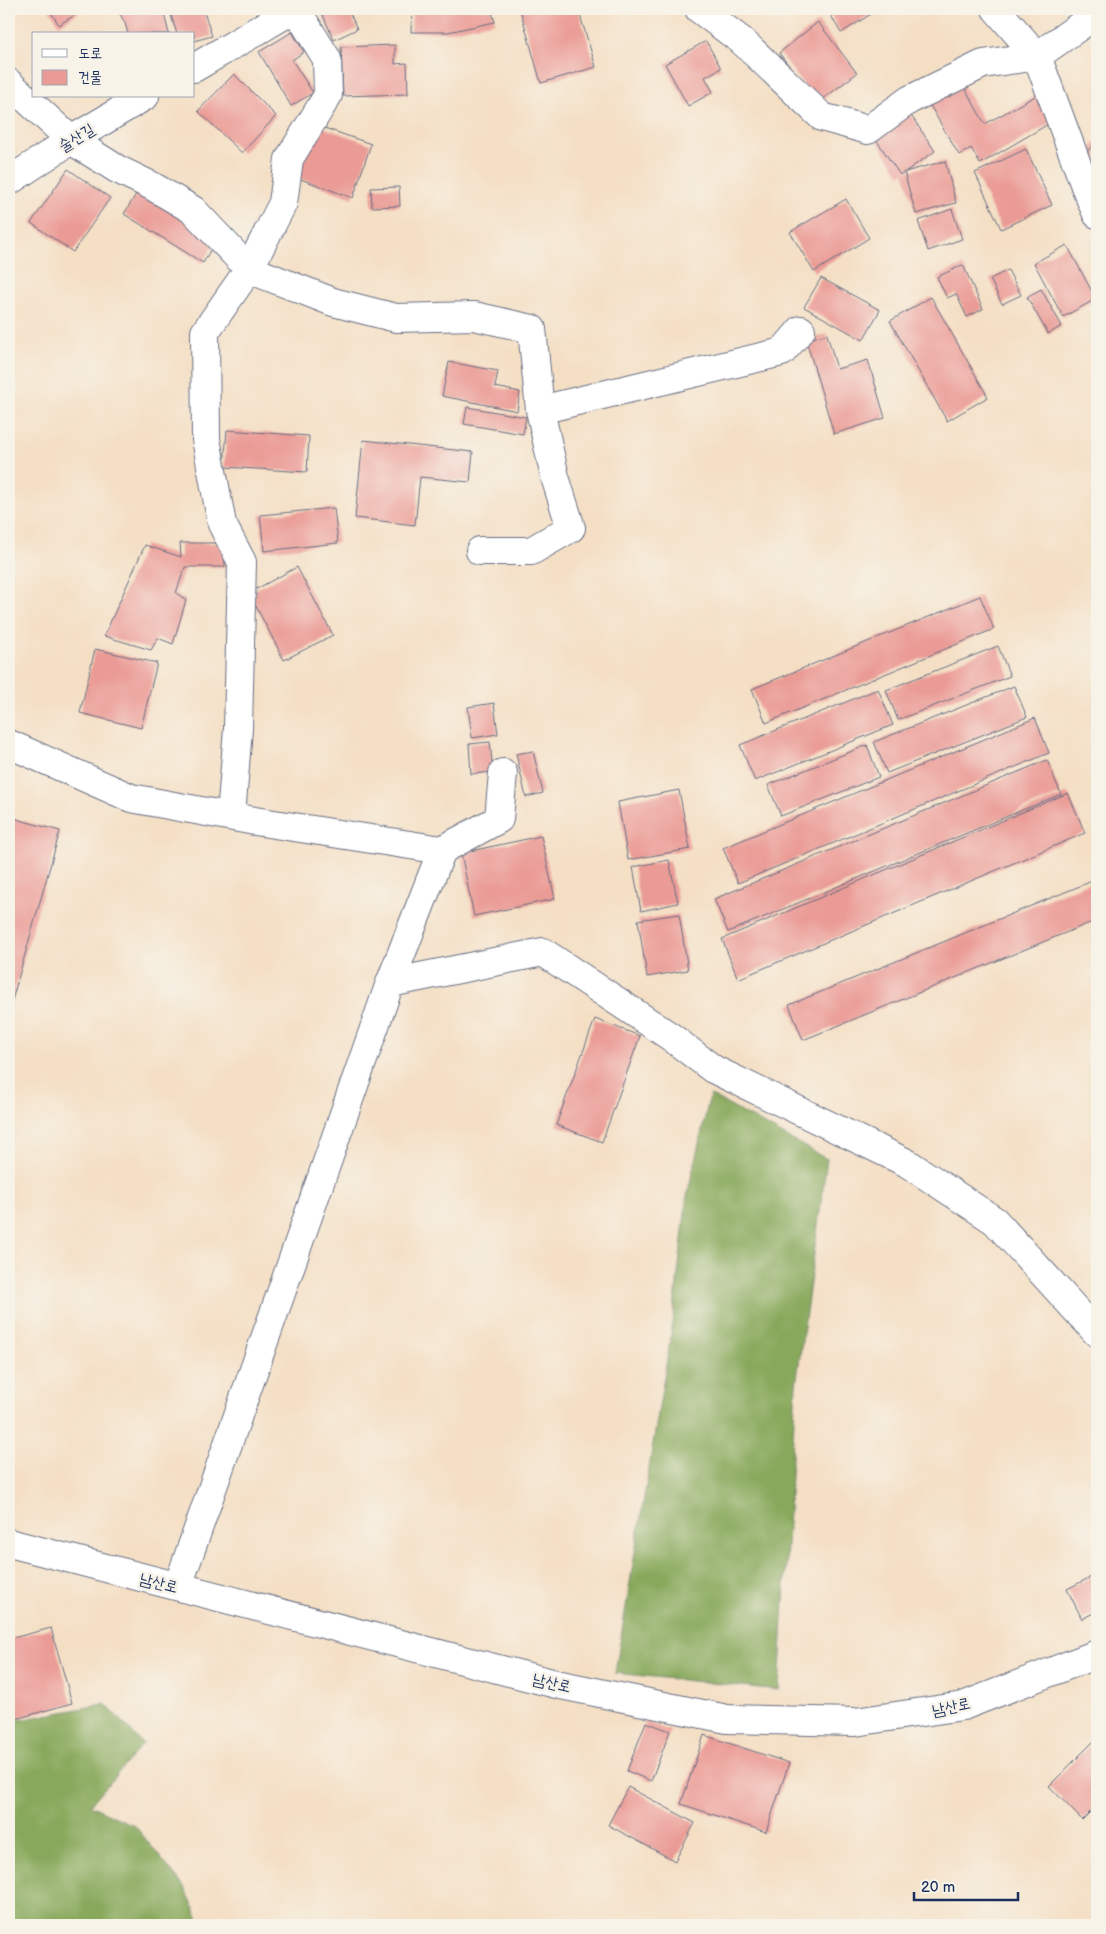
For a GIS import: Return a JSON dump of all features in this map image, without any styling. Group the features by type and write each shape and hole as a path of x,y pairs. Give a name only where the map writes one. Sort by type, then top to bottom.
{"street":[{"path":"195,67 295,9 327,59 328,95 289,159 283,203 249,269 205,332 206,439 222,524 242,562 238,728 231,816"},
{"path":"699,9 742,41 822,117 868,130 909,100 983,64 1038,56 1097,14"},
{"path":"996,9 1038,56 1097,214"},
{"path":"9,83 71,140 117,169 152,186 193,210 249,269 332,302 396,318 474,316 532,329 540,410 556,477 571,528 531,551 480,551"},
{"name":"술산길","path":"9,181 71,140 143,98"},
{"path":"540,410 782,352 801,330"},
{"path":"9,744 131,798 442,850 500,819 503,773"},
{"path":"178,1586 390,983 442,850"},
{"path":"390,983 543,952 671,1037 713,1069 907,1163 995,1221 1097,1333"},
{"name":"남산로","path":"9,1543 556,1684 727,1719 855,1722 963,1706 1097,1654"}],"green space":[{"path":"710,1095 827,1159 796,1385 779,1690 615,1673 671,1335 687,1196"},
{"path":"105,1704 143,1744 90,1805 135,1826 184,1887 202,1925 9,1925 9,1722"}],"building":[{"path":"49,9 84,9 59,25"},
{"path":"117,9 163,9 169,32 127,32"},
{"path":"169,9 203,9 212,36 195,41 195,32 176,32"},
{"path":"320,9 348,9 357,29 334,40"},
{"path":"412,9 491,9 495,22 448,32 411,32"},
{"path":"520,9 578,9 596,67 541,83"},
{"path":"827,9 879,9 841,33"},
{"path":"818,22 857,73 818,103 779,53"},
{"path":"292,32 304,52 292,60 313,93 291,106 259,52"},
{"path":"706,41 721,68 705,77 713,92 688,106 665,64"},
{"path":"395,45 395,64 407,63 408,94 343,96 341,47"},
{"path":"234,74 276,116 242,153 198,111"},
{"path":"962,83 985,124 1037,95 1052,122 980,164 971,148 959,155 928,102"},
{"path":"910,114 935,151 905,172 945,161 956,203 916,214 904,172 900,175 875,138"},
{"path":"310,123 371,144 353,198 292,176"},
{"path":"1097,141 1097,182 1084,155"},
{"path":"1026,149 1052,205 1001,229 975,173"},
{"path":"68,169 110,198 73,252 31,223"},
{"path":"399,187 400,206 372,207 371,188"},
{"path":"138,191 216,240 203,263 124,214"},
{"path":"846,199 869,238 814,272 790,232"},
{"path":"952,209 962,239 928,251 918,221"},
{"path":"1067,245 1096,299 1063,317 1034,263"},
{"path":"963,265 983,309 967,317 956,294 947,298 937,277"},
{"path":"1008,270 1021,295 1002,304 990,279"},
{"path":"821,278 880,310 863,340 804,307"},
{"path":"1041,289 1062,326 1048,334 1027,297"},
{"path":"931,297 988,397 947,421 890,321"},
{"path":"827,334 837,369 868,360 885,418 834,434 806,340"},
{"path":"449,362 498,371 495,387 520,392 517,411 442,396"},
{"path":"467,407 526,417 523,434 464,424"},
{"path":"227,430 309,436 307,472 224,467"},
{"path":"363,440 473,452 470,482 420,477 415,525 355,518"},
{"path":"334,508 338,543 264,551 260,515"},
{"path":"180,543 224,543 225,567 185,567 176,593 186,600 173,644 158,638 151,650 104,636 145,545 181,557"},
{"path":"297,567 333,635 284,660 249,593"},
{"path":"980,596 994,629 766,723 752,689"},
{"path":"998,646 1010,676 898,720 886,690"},
{"path":"95,649 157,663 141,728 80,713"},
{"path":"1014,686 1027,717 887,773 874,742"},
{"path":"878,689 893,725 755,781 740,745"},
{"path":"494,703 498,734 472,738 468,707"},
{"path":"1035,718 1049,753 738,883 723,848"},
{"path":"490,742 493,772 471,774 469,744"},
{"path":"867,745 879,777 781,816 768,785"},
{"path":"533,751 543,793 526,797 516,754"},
{"path":"1047,760 1061,794 728,932 714,899"},
{"path":"679,790 690,849 628,860 618,802"},
{"path":"1068,793 1085,833 738,979 722,939"},
{"path":"9,817 60,831 9,1011"},
{"path":"541,836 555,899 474,916 461,853"},
{"path":"669,860 678,903 641,911 633,867"},
{"path":"1097,879 1097,920 803,1040 789,1005"},
{"path":"679,914 688,970 647,977 638,920"},
{"path":"595,1019 640,1036 602,1142 556,1125"},
{"path":"1097,1574 1097,1611 1082,1619 1067,1589"},
{"path":"51,1628 72,1703 9,1721 9,1639"},
{"path":"646,1722 670,1731 651,1781 627,1771"},
{"path":"704,1735 789,1763 766,1832 681,1804"},
{"path":"1097,1738 1097,1805 1082,1820 1049,1786"},
{"path":"628,1787 695,1823 675,1861 608,1825"}]}
